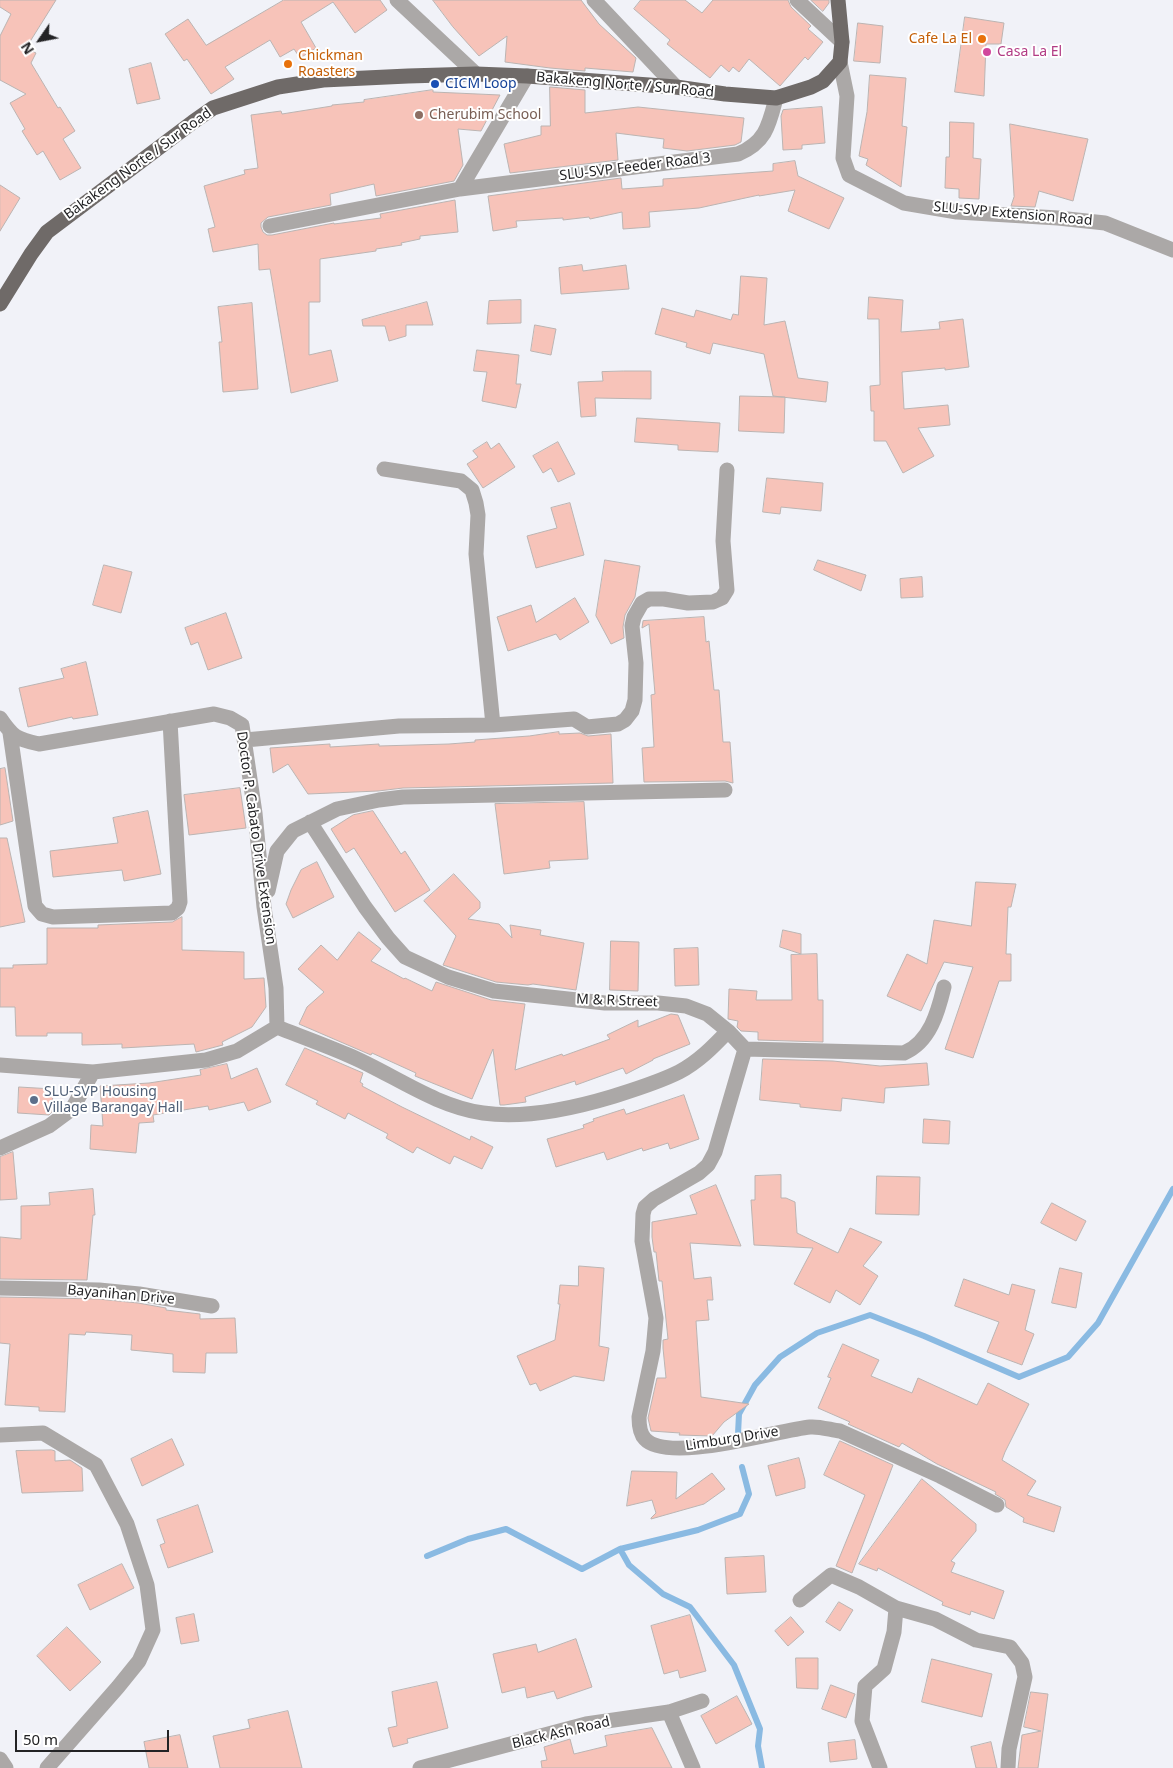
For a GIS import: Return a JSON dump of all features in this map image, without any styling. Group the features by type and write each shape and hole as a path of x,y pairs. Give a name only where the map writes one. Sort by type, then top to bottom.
{"main road":[{"path":"838,0 842,42 840,62"},
{"name":"Bakakeng Norte / Sur Road","path":"0,304 47,232 116,178 213,108 278,87 323,80 476,74 676,87 776,98 811,87 823,81 840,62"}],"street":[{"path":"397,0 476,74"},
{"path":"594,0 676,87"},
{"path":"797,0 842,42"},
{"name":"SLU-SVP Extension Road","path":"840,62 847,96 843,158 849,175 904,203 957,212 1058,218 1105,223 1173,250"},
{"path":"460,189 527,76"},
{"name":"SLU-SVP Feeder Road 3","path":"270,226 460,189 738,154 759,141 768,127 776,98"},
{"path":"384,469 461,481 472,490 478,515 476,554 493,725"},
{"path":"245,740 399,726 493,725 574,719 587,727 618,724 625,720 632,711 636,700 636,663 632,626 634,617 642,603 649,599 664,599 688,604 713,602 722,598 727,590 723,541 727,470"},
{"name":"Doctor P. Cabato Drive Extension","path":"10,733 23,741 39,744 214,714 230,718 242,725 255,813 264,907 276,988 277,1027"},
{"path":"0,718 10,733 35,906 42,914 53,917 164,914 172,913 178,908 180,902 170,721"},
{"path":"264,907 277,851 293,831 337,809 403,797 725,790"},
{"name":"M & R Street","path":"310,822 365,907 405,957 448,976 494,991 605,1003 664,1003 686,1006 707,1014 728,1031 745,1049"},
{"path":"745,1049 904,1053 913,1049 928,1032 939,1007 944,987"},
{"path":"0,1065 93,1072 206,1060 236,1051 277,1027 349,1055 440,1100 484,1113 516,1114 549,1111 587,1104 661,1080 692,1064 709,1051 728,1031"},
{"name":"Limburg Drive","path":"745,1049 715,1152 708,1165 654,1199 645,1207 643,1214 642,1241 656,1318 653,1351 639,1417 644,1439 670,1448 736,1442 812,1426 825,1428 840,1432 940,1476 997,1505"},
{"path":"0,1148 49,1126 72,1109 93,1072"},
{"name":"Bayanihan Drive","path":"0,1288 100,1290 139,1294 212,1306"},
{"path":"0,1435 43,1433 96,1465 127,1524 147,1585 153,1630 138,1661 118,1687 47,1768"},
{"path":"800,1600 831,1575 859,1586 896,1608 935,1619 976,1640 1010,1647 1022,1663 1025,1676 1008,1749 1008,1768"},
{"path":"880,1768 862,1721 865,1686 884,1669 894,1632 896,1608"},
{"name":"Black Ash Road","path":"420,1768 586,1724 669,1712 702,1701"},
{"path":"669,1712 693,1768"},
{"path":"0,1759 6,1768"}],"building":[{"path":"0,0 56,0 26,48 36,53 31,63 58,108 60,107 75,131 63,139 81,168 60,180 43,151 37,155 22,131 25,129 10,103 26,94 0,80 0,36 11,14 0,7"},
{"path":"284,0 380,0 387,10 355,33 333,2 301,22 316,48 300,58 294,49 280,57 270,40 225,67 234,79 211,94 187,59 184,61 165,34 188,19 206,45"},
{"path":"433,0 581,0 599,24 636,58 633,72 585,68 585,71 505,62 507,36 479,56 453,27"},
{"path":"641,0 685,0 702,13 713,0 788,0 791,7 811,26 808,29 823,42 808,60 805,57 780,86 749,59 739,72 733,67 729,72 721,65 710,78 667,44 670,40 634,9"},
{"path":"811,0 829,0 829,3 823,11"},
{"path":"965,17 1004,23 1001,44 986,44 984,96 955,92"},
{"path":"858,23 883,26 880,63 854,61"},
{"path":"151,63 160,99 137,104 129,69"},
{"path":"870,75 906,78 902,126 907,127 901,187 866,165 868,159 859,156 867,112"},
{"path":"550,87 585,90 585,113 638,107 744,118 741,142 735,145 687,151 663,148 664,139 616,133 618,160 510,173 504,144 541,135 541,126 550,126"},
{"path":"433,90 433,92 500,95 481,131 458,129 463,165 454,181 376,196 374,184 330,194 331,205 268,217 261,223 263,232 267,235 272,235 334,223 381,218 380,214 455,200 458,232 420,236 420,239 401,243 402,245 376,249 376,251 320,259 320,302 309,302 309,355 331,350 338,381 291,393 270,269 259,270 258,244 213,252 208,229 215,227 204,186 245,174 244,170 258,168 251,115 281,111 282,114"},
{"path":"822,107 825,143 802,145 802,149 783,150 781,116 783,110"},
{"path":"950,122 974,123 973,158 981,159 979,199 959,198 959,189 945,188 946,157 949,157"},
{"path":"1010,124 1088,139 1073,201 1039,191 1035,207 1011,206 1014,197"},
{"path":"795,161 798,176 844,198 829,229 788,211 795,190 759,195 699,208 649,212 650,227 623,229 622,212 590,219 589,217 563,220 563,218 516,221 517,227 493,231 488,196 621,178 622,189 663,186 663,179 773,171 773,164"},
{"path":"0,185 20,198 0,231"},
{"path":"582,265 583,271 626,265 629,289 561,294 559,268"},
{"path":"741,276 767,278 764,325 785,321 798,378 828,382 826,402 773,396 764,354 713,343 710,354 686,347 687,343 655,334 662,308 694,317 696,310 731,320 733,314 738,315"},
{"path":"869,297 903,300 901,332 940,329 939,322 963,319 969,367 902,372 904,409 948,405 950,425 918,428 934,456 903,473 886,441 874,441 874,411 871,411 870,386 880,385 879,319 868,319"},
{"path":"521,300 521,323 487,324 489,301"},
{"path":"427,302 433,325 406,325 406,336 389,341 385,326 363,326 362,320"},
{"path":"252,303 258,389 223,392 219,342 222,342 218,307"},
{"path":"535,325 556,329 551,355 531,351"},
{"path":"477,350 519,355 516,384 521,384 516,408 482,401 487,372 474,371"},
{"path":"651,371 651,399 595,398 596,416 581,417 578,382 603,381 602,372"},
{"path":"740,396 785,397 784,433 739,431"},
{"path":"637,418 720,423 718,452 678,450 678,445 635,442"},
{"path":"487,442 491,449 499,443 515,467 483,488 467,464 478,457 473,451"},
{"path":"558,442 575,474 558,482 551,468 543,473 533,456"},
{"path":"767,478 823,483 821,511 781,507 780,514 763,512"},
{"path":"570,503 584,555 536,568 527,536 557,528 551,508"},
{"path":"605,560 640,566 635,597 625,615 624,638 611,644 596,616"},
{"path":"818,560 866,575 861,591 814,570"},
{"path":"104,565 132,572 121,613 93,605"},
{"path":"922,577 923,597 901,598 900,579"},
{"path":"575,598 589,622 560,640 556,634 508,651 497,617 531,605 536,622"},
{"path":"226,613 242,658 208,670 198,642 191,645 185,628"},
{"path":"704,617 706,642 709,641 714,690 719,690 723,742 730,742 733,783 725,781 644,782 642,748 654,747 651,695 655,694 649,624 642,628 643,621"},
{"path":"86,662 98,715 73,719 72,717 28,727 19,688 64,678 61,669"},
{"path":"559,732 559,734 580,733 588,736 611,734 613,783 403,788 308,794 288,764 273,773 270,748 330,744 330,747 379,744 379,746 449,744"},
{"path":"5,768 13,821 0,825 0,769"},
{"path":"240,788 246,828 189,835 184,795"},
{"path":"584,802 588,859 549,861 550,868 504,874 495,804"},
{"path":"148,811 161,874 124,881 122,870 53,877 50,851 118,843 113,818"},
{"path":"373,811 401,854 405,851 430,890 395,912 354,848 346,853 331,829 353,815"},
{"path":"0,838 7,838 25,922 0,927"},
{"path":"317,862 334,897 293,918 286,904 291,890 301,870"},
{"path":"454,874 480,902 480,908 468,919 499,924 512,938 510,925 541,930 540,935 584,943 576,990 533,984 496,982 443,965 456,936 424,901"},
{"path":"976,882 1016,884 1011,907 1008,907 1006,954 1011,954 1011,981 999,981 973,1058 945,1049 973,967 944,962 921,1011 887,996 907,954 927,964 934,920 971,926"},
{"path":"182,917 182,950 244,952 244,979 264,978 266,1007 252,1027 222,1042 223,1045 196,1052 194,1044 122,1048 122,1044 82,1045 82,1033 47,1033 47,1036 16,1036 15,1007 0,1007 0,968 13,968 13,965 47,964 47,928 98,928 98,925 172,922"},
{"path":"783,930 801,934 801,954 780,947"},
{"path":"359,932 381,949 371,961 404,979 432,991 436,982 491,1000 525,1004 515,1070 562,1054 563,1056 610,1039 607,1035 638,1020 638,1027 671,1014 678,1015 690,1044 653,1059 626,1074 623,1068 576,1085 575,1081 525,1097 526,1102 504,1105 500,1105 493,1049 472,1099 415,1076 416,1073 372,1053 371,1055 299,1024 307,1007 324,992 298,969 321,945 337,960"},
{"path":"611,941 639,942 638,991 610,990"},
{"path":"698,948 699,985 675,986 674,949"},
{"path":"817,954 818,1000 823,1000 823,1042 758,1040 758,1032 741,1031 737,1027 738,1021 728,1019 729,989 757,991 756,1000 792,1000 791,955"},
{"path":"305,1048 363,1073 360,1082 363,1084 362,1086 470,1140 471,1136 493,1147 482,1169 454,1156 450,1164 417,1147 413,1153 386,1138 388,1134 348,1113 345,1119 316,1104 318,1101 286,1085"},
{"path":"763,1059 833,1061 880,1066 927,1063 929,1085 885,1088 884,1103 842,1098 841,1111 800,1107 800,1104 760,1100"},
{"path":"227,1064 231,1079 257,1068 271,1102 248,1111 244,1102 209,1110 208,1106 153,1115 154,1122 139,1123 136,1153 90,1149 91,1125 103,1126 100,1086 149,1083 201,1075 200,1070"},
{"path":"19,1087 53,1089 52,1112 49,1115 18,1113"},
{"path":"684,1095 699,1139 670,1149 668,1143 643,1151 642,1148 607,1160 604,1152 556,1167 547,1139 584,1128 583,1125 594,1121 593,1119 624,1109 626,1114"},
{"path":"924,1119 950,1121 949,1144 923,1143"},
{"path":"13,1152 17,1199 0,1200 0,1157"},
{"path":"781,1175 781,1198 795,1202 797,1233 838,1253 850,1228 882,1242 863,1266 878,1276 860,1305 836,1290 830,1303 794,1284 813,1248 754,1245 751,1200 755,1200 755,1176"},
{"path":"877,1176 920,1177 919,1215 876,1214"},
{"path":"716,1185 741,1246 690,1243 694,1279 711,1277 713,1300 707,1300 709,1320 696,1321 701,1397 749,1404 724,1422 712,1436 679,1435 680,1433 651,1431 648,1418 657,1378 666,1378 663,1340 668,1339 662,1281 659,1281 656,1252 654,1252 652,1222 697,1214 690,1196"},
{"path":"93,1189 95,1215 93,1215 87,1280 0,1279 0,1237 21,1239 21,1206 50,1205 49,1193"},
{"path":"1052,1203 1086,1221 1076,1241 1041,1223"},
{"path":"579,1266 604,1268 599,1346 609,1348 604,1381 574,1376 540,1391 536,1383 530,1385 517,1356 555,1340 560,1304 558,1304 560,1285 578,1286"},
{"path":"1060,1268 1082,1273 1076,1308 1052,1303"},
{"path":"964,1279 1009,1295 1012,1284 1035,1290 1025,1330 1034,1334 1022,1365 987,1352 999,1322 955,1306"},
{"path":"0,1297 98,1299 138,1303 166,1308 166,1310 200,1314 200,1319 235,1318 237,1353 206,1353 205,1373 173,1372 173,1354 131,1350 132,1335 86,1332 85,1335 69,1334 65,1412 39,1411 39,1407 5,1405 10,1344 0,1343"},
{"path":"843,1344 879,1360 871,1376 912,1393 918,1378 977,1405 988,1383 1029,1404 1002,1460 1036,1481 1027,1495 1061,1507 1054,1532 1023,1522 1024,1518 1006,1507 1005,1500 995,1494 996,1492 937,1464 902,1443 899,1447 818,1408 831,1378 828,1377"},
{"path":"172,1439 184,1465 142,1486 131,1459"},
{"path":"840,1441 893,1465 852,1573 836,1566 865,1495 824,1475"},
{"path":"16,1451 55,1451 55,1461 70,1460 82,1468 83,1491 22,1493"},
{"path":"799,1458 805,1488 776,1496 768,1466"},
{"path":"632,1471 677,1472 676,1499 712,1473 725,1489 704,1504 651,1519 656,1513 652,1500 627,1506"},
{"path":"922,1479 976,1524 976,1531 951,1561 955,1563 951,1572 1004,1591 994,1619 971,1611 970,1615 942,1605 943,1602 878,1568 877,1571 859,1564"},
{"path":"198,1505 213,1552 168,1568 160,1545 165,1543 157,1520"},
{"path":"764,1556 766,1592 727,1594 725,1558"},
{"path":"122,1564 134,1588 90,1610 78,1585"},
{"path":"839,1602 853,1610 840,1631 826,1622"},
{"path":"194,1614 199,1641 181,1644 176,1618"},
{"path":"690,1615 706,1671 680,1678 678,1670 664,1674 651,1626"},
{"path":"791,1617 804,1632 788,1646 775,1631"},
{"path":"67,1627 101,1662 70,1691 37,1656"},
{"path":"576,1639 592,1687 557,1699 554,1691 527,1698 525,1687 502,1693 493,1654 536,1644 538,1652"},
{"path":"796,1658 818,1658 818,1689 797,1688"},
{"path":"932,1659 992,1674 982,1717 922,1702"},
{"path":"437,1682 448,1728 407,1739 408,1743 393,1747 388,1728 397,1726 392,1692"},
{"path":"831,1685 855,1694 846,1718 822,1709"},
{"path":"1031,1692 1048,1694 1038,1768 1018,1768 1022,1735 1041,1731 1024,1727"},
{"path":"737,1696 752,1724 716,1744 701,1716"},
{"path":"288,1711 302,1768 220,1768 213,1736 250,1728 248,1720"},
{"path":"652,1728 672,1768 542,1768 541,1761 547,1760 544,1747 570,1739 574,1754 607,1746 605,1736"},
{"path":"180,1735 188,1768 149,1768 144,1742"},
{"path":"855,1740 857,1759 830,1762 828,1743"},
{"path":"991,1742 997,1768 976,1768 971,1747"}],"waterway":[{"path":"738,1434 739,1414 755,1385 780,1357 817,1333 870,1315 1019,1377 1068,1357 1098,1323 1173,1189"},
{"path":"427,1556 468,1539 506,1529 582,1569 620,1549 698,1530 740,1514 749,1494 742,1467"},
{"path":"620,1549 629,1565 663,1594 690,1607 734,1665 760,1729 758,1746 762,1768"}],"place":[{"name":"Cafe La El","path":"982,39"},
{"name":"Casa La El","path":"987,52"},
{"name":"Chickman Roasters","path":"288,64"},
{"name":"CICM Loop","path":"435,84"},
{"name":"Cherubim School","path":"419,115"},
{"name":"SLU-SVP Housing Village Barangay Hall","path":"34,1100"}]}
